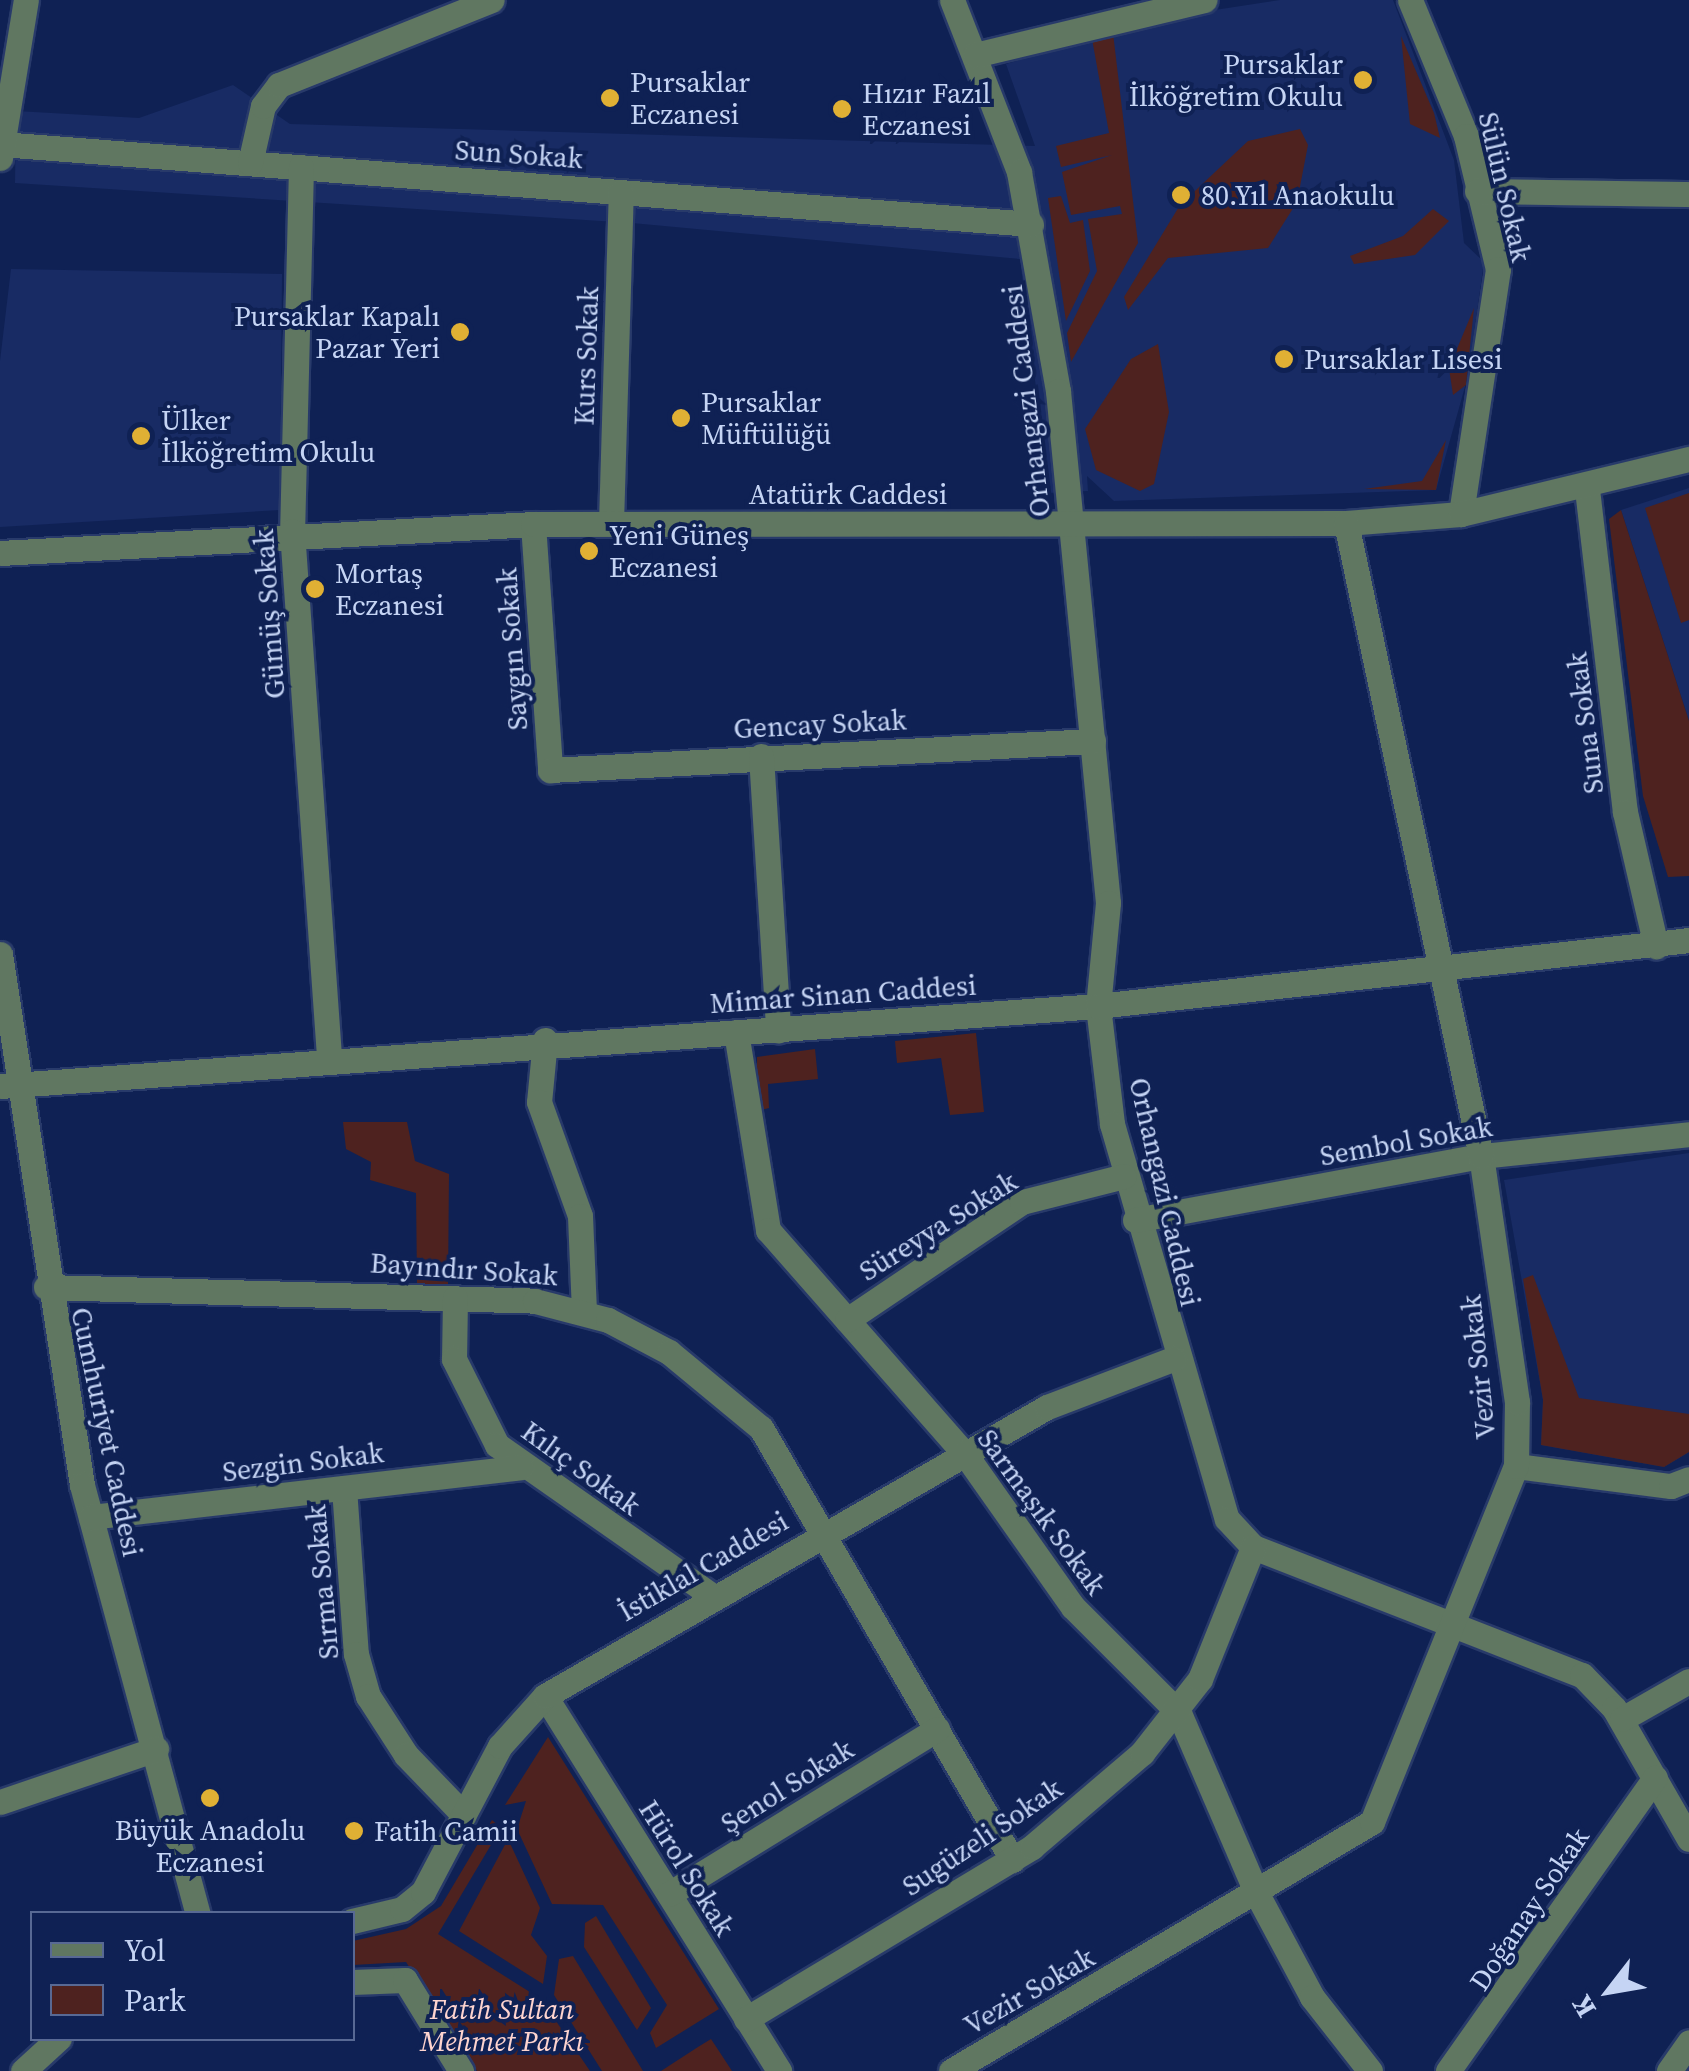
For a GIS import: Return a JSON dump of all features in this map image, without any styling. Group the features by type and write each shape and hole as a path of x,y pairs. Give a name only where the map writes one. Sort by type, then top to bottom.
{"street":[{"path":"1,151 26,0"},
{"path":"250,163 263,106 278,85 492,0"},
{"name":"Orhangazi Caddesi","path":"952,0 975,54 1031,224 1071,524 1110,936 1098,1006 1124,1176 1174,1358 1226,1520 1254,1547 1582,1674 1622,1719 1689,1839"},
{"name":"Sülün Sokak","path":"1410,0 1466,136 1498,269 1460,514"},
{"path":"975,54 1197,1"},
{"name":"Sun Sokak","path":"1,151 250,163 1031,224"},
{"name":"Gümüş Sokak","path":"301,167 292,531 330,1056"},
{"path":"1478,191 1689,194"},
{"name":"Kurs Sokak","path":"611,522 621,192"},
{"name":"Atatürk Caddesi","path":"0,552 292,531 611,522 1346,523 1460,514 1587,490 1689,459"},
{"name":"Suna Sokak","path":"1587,490 1626,812 1656,946"},
{"name":"Vezir Sokak","path":"951,2071 1257,1894 1380,1815 1516,1466 1517,1402 1481,1156 1438,971 1346,523"},
{"name":"Saygın Sokak","path":"533,524 550,770"},
{"name":"Gencay Sokak","path":"550,770 1092,741"},
{"path":"761,756 778,1030"},
{"name":"Mimar Sinan Caddesi","path":"9,1084 545,1040 778,1030 1098,1006 1689,940"},
{"name":"Cumhuriyet Caddesi","path":"0,954 9,1084 91,1517 197,1911"},
{"name":"Sarmaşık Sokak","path":"736,1032 759,1216 964,1454 1072,1608 1179,1713 1257,1894 1312,1997 1370,2071"},
{"path":"545,1040 540,1102 580,1216 584,1312"},
{"name":"Sembol Sokak","path":"1135,1220 1481,1156 1689,1134"},
{"name":"Süreyya Sokak","path":"847,1320 1022,1202 1124,1176"},
{"name":"Bayındır Sokak","path":"46,1287 455,1298 584,1312 669,1352 732,1398 824,1531 1012,1860"},
{"name":"Kılıç Sokak","path":"455,1298 457,1369 489,1434 521,1467 711,1595"},
{"name":"İstiklal Caddesi","path":"355,1920 402,1909 423,1892 500,1746 545,1696 711,1595 1077,1392 1174,1358"},
{"path":"1516,1466 1671,1486 1689,1479"},
{"name":"Sezgin Sokak","path":"91,1517 521,1467"},
{"name":"Sırma Sokak","path":"344,1488 356,1654 368,1696 464,1815"},
{"name":"Sugüzeli Sokak","path":"746,2019 1012,1860 1094,1798 1179,1713 1254,1547"},
{"path":"1622,1719 1689,1681"},
{"name":"Hürol Sokak","path":"545,1696 778,2071"},
{"name":"Şenol Sokak","path":"668,1894 937,1729"},
{"path":"0,1802 156,1749"},
{"name":"Doğanay Sokak","path":"1448,2071 1655,1778"},
{"path":"355,1982 404,1980 461,2071"},
{"path":"23,2071 56,2041"},
{"path":"1669,2071 1689,2042"}],"shaded area":[{"path":"1280,0 1393,0 1454,160 1464,243 1484,262 1468,376 1436,490 1114,501 1087,476 1088,491 1049,493 1020,259 632,223 15,183 16,111 139,118 233,85 290,124 1035,146 1006,64 1169,17"},
{"name":"Ülker İlköğretim Okulu","path":"11,269 282,274 280,510 0,527 0,361"},
{"path":"1689,488 1689,721 1621,510"},
{"path":"1689,1153 1689,1452 1664,1467 1541,1445 1543,1400 1504,1180"}],"green space":[{"path":"1113,33 1138,243 1071,362 1067,333 1097,271 1088,219 1122,214 1120,206 1071,215 1062,172 1112,155 1061,167 1056,146 1109,133 1092,39"},
{"path":"1401,36 1434,113 1440,138 1410,124"},
{"path":"1300,129 1308,145 1297,202 1268,248 1168,258 1128,310 1124,297 1180,205 1248,141"},
{"path":"1061,196 1070,223 1083,220 1090,271 1066,321 1048,198"},
{"path":"1433,209 1449,221 1415,255 1354,264 1350,256 1403,236"},
{"path":"1474,308 1466,385 1453,395 1449,368"},
{"path":"1158,344 1169,412 1154,484 1140,491 1096,470 1085,429 1131,359"},
{"path":"1446,440 1436,490 1364,489 1422,481"},
{"path":"1689,493 1689,620 1681,623 1645,508"},
{"path":"1621,510 1689,721 1689,876 1668,877 1643,796 1609,519"},
{"path":"976,1033 984,1112 950,1115 941,1058 897,1063 895,1041"},
{"path":"815,1049 818,1079 768,1084 769,1108 757,1111 757,1057"},
{"path":"343,1122 407,1122 415,1161 449,1174 448,1287 417,1283 416,1193 370,1180 371,1162 346,1149"},
{"path":"1533,1275 1579,1398 1689,1414 1689,1452 1664,1467 1541,1445 1543,1400 1523,1279"},
{"path":"548,1737 719,2009 656,2048 650,2033 667,2005 603,1905 552,1904 517,1829 526,1801 505,1805"},
{"name":"Fatih Sultan Mehmet Parkı","path":"492,1820 501,1828 438,1934 541,1999 590,2071 477,2071 406,1962 355,1965 355,1941 406,1929 441,1906"},
{"path":"508,1839 540,1908 531,1935 547,1956 543,1984 459,1931"},
{"path":"596,1916 651,2008 637,2030 584,1947 585,1923"},
{"path":"573,1956 643,2071 602,2071 554,1995 559,1959"},
{"path":"711,2039 732,2071 661,2071 698,2047"}],"place":[{"name":"Pursaklar İlköğretim Okulu","path":"1363,80"},
{"name":"Pursaklar Eczanesi","path":"610,98"},
{"name":"Hızır Fazıl Eczanesi","path":"842,109"},
{"name":"80.Yıl Anaokulu","path":"1181,195"},
{"name":"Pursaklar Kapalı Pazar Yeri","path":"460,332"},
{"name":"Pursaklar Lisesi","path":"1284,359"},
{"name":"Pursaklar Müftülüğü","path":"681,418"},
{"name":"Ülker İlköğretim Okulu","path":"141,436"},
{"name":"Yeni Güneş Eczanesi","path":"589,551"},
{"name":"Mortaş Eczanesi","path":"315,589"},
{"name":"Büyük Anadolu Eczanesi","path":"210,1798"},
{"name":"Fatih Camii","path":"354,1831"}]}
